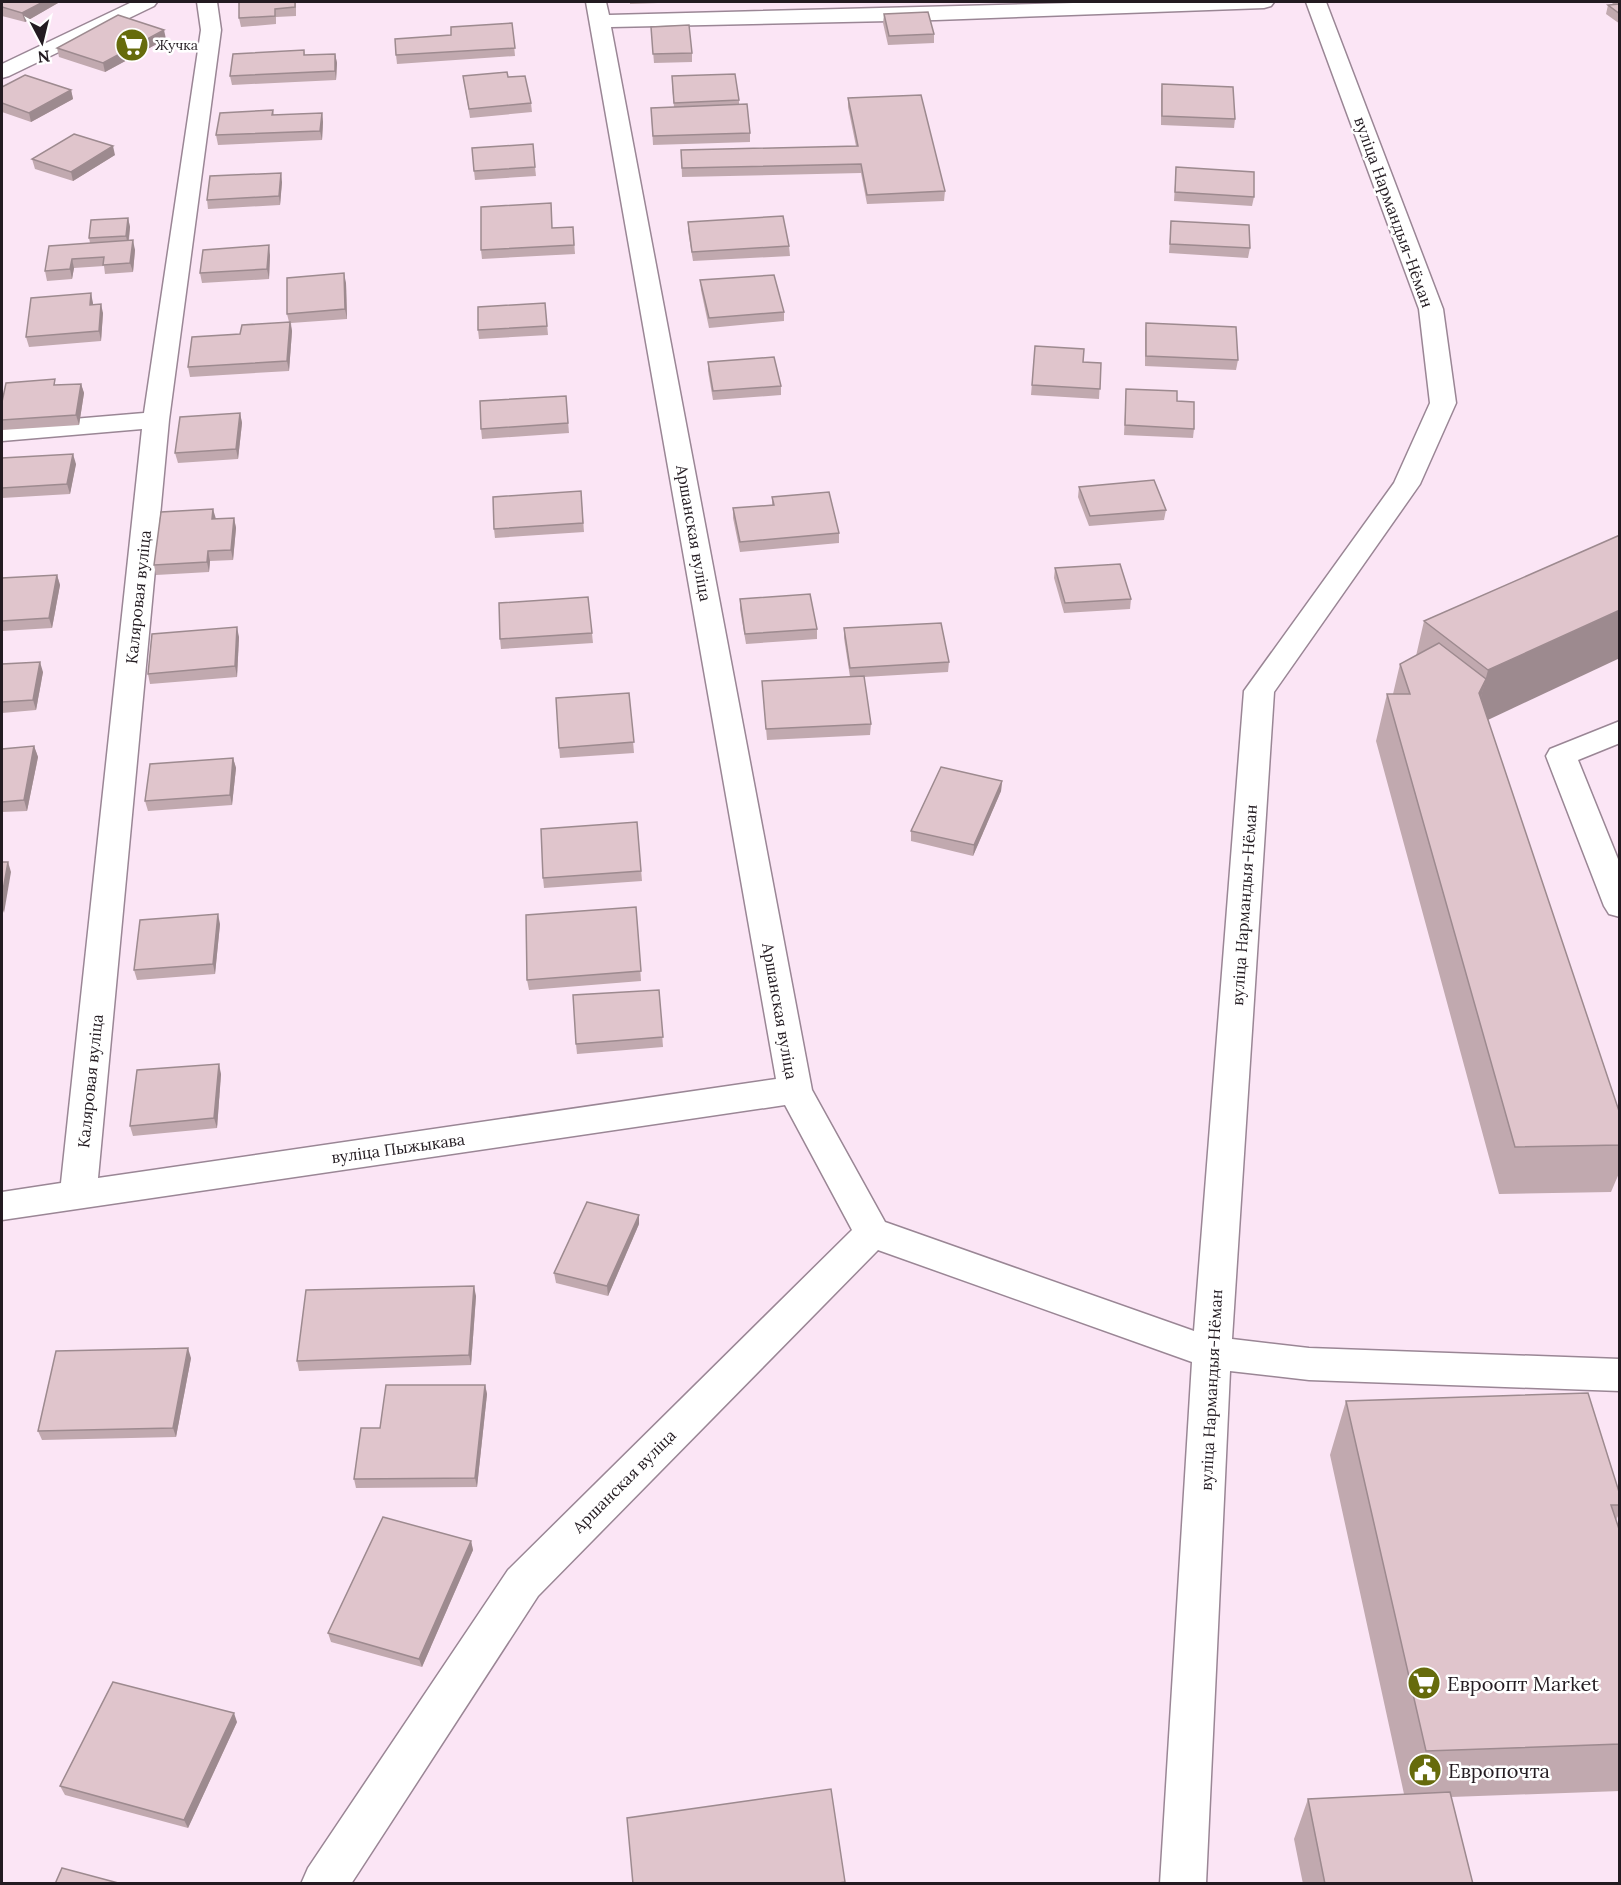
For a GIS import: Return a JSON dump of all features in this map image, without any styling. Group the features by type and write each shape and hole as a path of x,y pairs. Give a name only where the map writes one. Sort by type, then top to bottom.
{"street":[{"path":"2,72 147,2"},
{"name":"Каляровая вуліца","path":"78,1194 156,420 211,30 207,2"},
{"path":"598,11 1264,2"},
{"name":"вуліца Нармандыя-Нёман","path":"1183,1884 1212,1353 1259,691 1407,484 1443,403 1431,309 1316,2"},
{"name":"Аршанская вуліца","path":"324,1884 523,1583 872,1233 795,1090 598,11"},
{"path":"2,433 156,420"},
{"path":"1620,731 1561,756 1620,906"},
{"name":"вуліца Пыжыкава","path":"2,1206 795,1090"},
{"path":"872,1233 1212,1353 1309,1364 1620,1375"}],"building":[{"path":"2,2 43,2 22,13 2,7"},
{"path":"239,2 295,2 295,7 275,9 275,16 239,18"},
{"path":"1620,4 1620,14 1608,5"},
{"path":"928,12 934,34 889,36 884,14"},
{"path":"118,15 164,30 103,63 57,48"},
{"path":"512,23 515,48 396,55 395,39 451,35 451,27"},
{"path":"689,25 692,53 653,54 651,27"},
{"path":"304,50 304,55 335,54 335,71 230,76 233,54"},
{"path":"507,72 508,77 525,76 531,103 469,109 463,76"},
{"path":"735,74 739,100 674,103 672,76"},
{"path":"25,75 71,90 29,113 2,103 2,87"},
{"path":"1162,84 1233,87 1235,119 1162,116"},
{"path":"921,95 945,191 867,195 861,164 682,168 681,150 858,146 848,98"},
{"path":"747,104 750,133 653,136 651,108"},
{"path":"273,110 272,115 322,113 320,131 216,135 220,113"},
{"path":"74,134 113,146 71,172 32,159"},
{"path":"533,144 535,167 474,171 472,148"},
{"path":"1176,167 1254,172 1254,197 1175,192"},
{"path":"281,173 279,196 207,200 210,176"},
{"path":"551,203 552,228 573,227 574,245 481,250 481,207"},
{"path":"783,216 789,246 692,252 688,222"},
{"path":"128,218 126,236 89,238 91,220"},
{"path":"1171,221 1249,225 1250,248 1170,244"},
{"path":"133,240 130,263 103,265 104,257 72,259 70,269 45,271 49,246"},
{"path":"269,245 267,269 200,273 203,250"},
{"path":"344,273 345,309 287,314 287,278"},
{"path":"774,275 784,312 709,318 700,280"},
{"path":"91,293 90,305 101,304 99,331 26,337 31,298"},
{"path":"545,303 547,326 478,330 478,307"},
{"path":"290,322 287,361 188,367 192,337 240,334 242,325"},
{"path":"1146,323 1236,327 1238,360 1146,356"},
{"path":"1035,346 1084,349 1083,362 1101,363 1100,389 1032,385"},
{"path":"774,357 781,386 713,391 708,362"},
{"path":"55,379 54,385 81,384 76,415 2,420 2,402 6,383"},
{"path":"1126,389 1177,391 1177,401 1194,402 1194,429 1125,425"},
{"path":"566,396 568,423 481,429 480,401"},
{"path":"240,413 236,449 175,453 180,417"},
{"path":"73,454 67,484 2,488 2,458"},
{"path":"1154,480 1166,510 1090,516 1079,487"},
{"path":"581,491 583,523 494,529 493,497"},
{"path":"829,492 839,533 740,542 733,508 774,505 772,497"},
{"path":"213,509 212,519 234,518 231,550 208,551 207,562 154,565 161,512"},
{"path":"1620,535 1620,610 1488,670 1424,621"},
{"path":"1120,564 1131,599 1065,603 1055,568"},
{"path":"57,575 49,618 2,621 2,578"},
{"path":"810,594 817,629 745,634 740,599"},
{"path":"588,597 592,633 500,639 499,603"},
{"path":"941,623 949,662 850,668 844,628"},
{"path":"237,627 235,666 148,674 152,634"},
{"path":"1439,643 1486,679 1479,693 1620,1114 1620,1145 1515,1147 1387,694 1410,694 1400,664"},
{"path":"40,662 33,700 2,702 2,664"},
{"path":"864,676 871,724 766,729 762,681"},
{"path":"629,693 634,742 559,748 556,698"},
{"path":"34,746 24,800 2,802 2,749"},
{"path":"233,758 230,795 145,801 150,764"},
{"path":"941,767 1002,781 974,845 911,831"},
{"path":"637,822 641,871 543,878 541,829"},
{"path":"2,862 8,862 2,896"},
{"path":"636,907 641,971 527,980 526,915"},
{"path":"218,914 213,964 134,970 140,920"},
{"path":"659,990 663,1037 576,1044 573,995"},
{"path":"219,1064 214,1118 130,1126 137,1070"},
{"path":"587,1202 639,1215 607,1286 554,1273"},
{"path":"474,1286 469,1355 297,1361 306,1290"},
{"path":"188,1348 173,1428 38,1431 56,1351"},
{"path":"386,1385 485,1385 475,1478 354,1479 361,1428 380,1428"},
{"path":"1588,1393 1620,1495 1620,1505 1611,1505 1620,1532 1620,1744 1426,1751 1346,1401"},
{"path":"383,1517 471,1541 419,1659 328,1633"},
{"path":"113,1682 234,1713 184,1820 60,1786"},
{"path":"831,1789 845,1882 832,1884 633,1884 627,1818"},
{"path":"1450,1792 1473,1884 1325,1884 1308,1799"},
{"path":"62,1868 122,1884 55,1884"}],"place":[{"name":"Жучка","path":"132,45"},
{"name":"Евроопт Market","path":"1424,1683"},
{"name":"Европочта","path":"1425,1770"}]}
